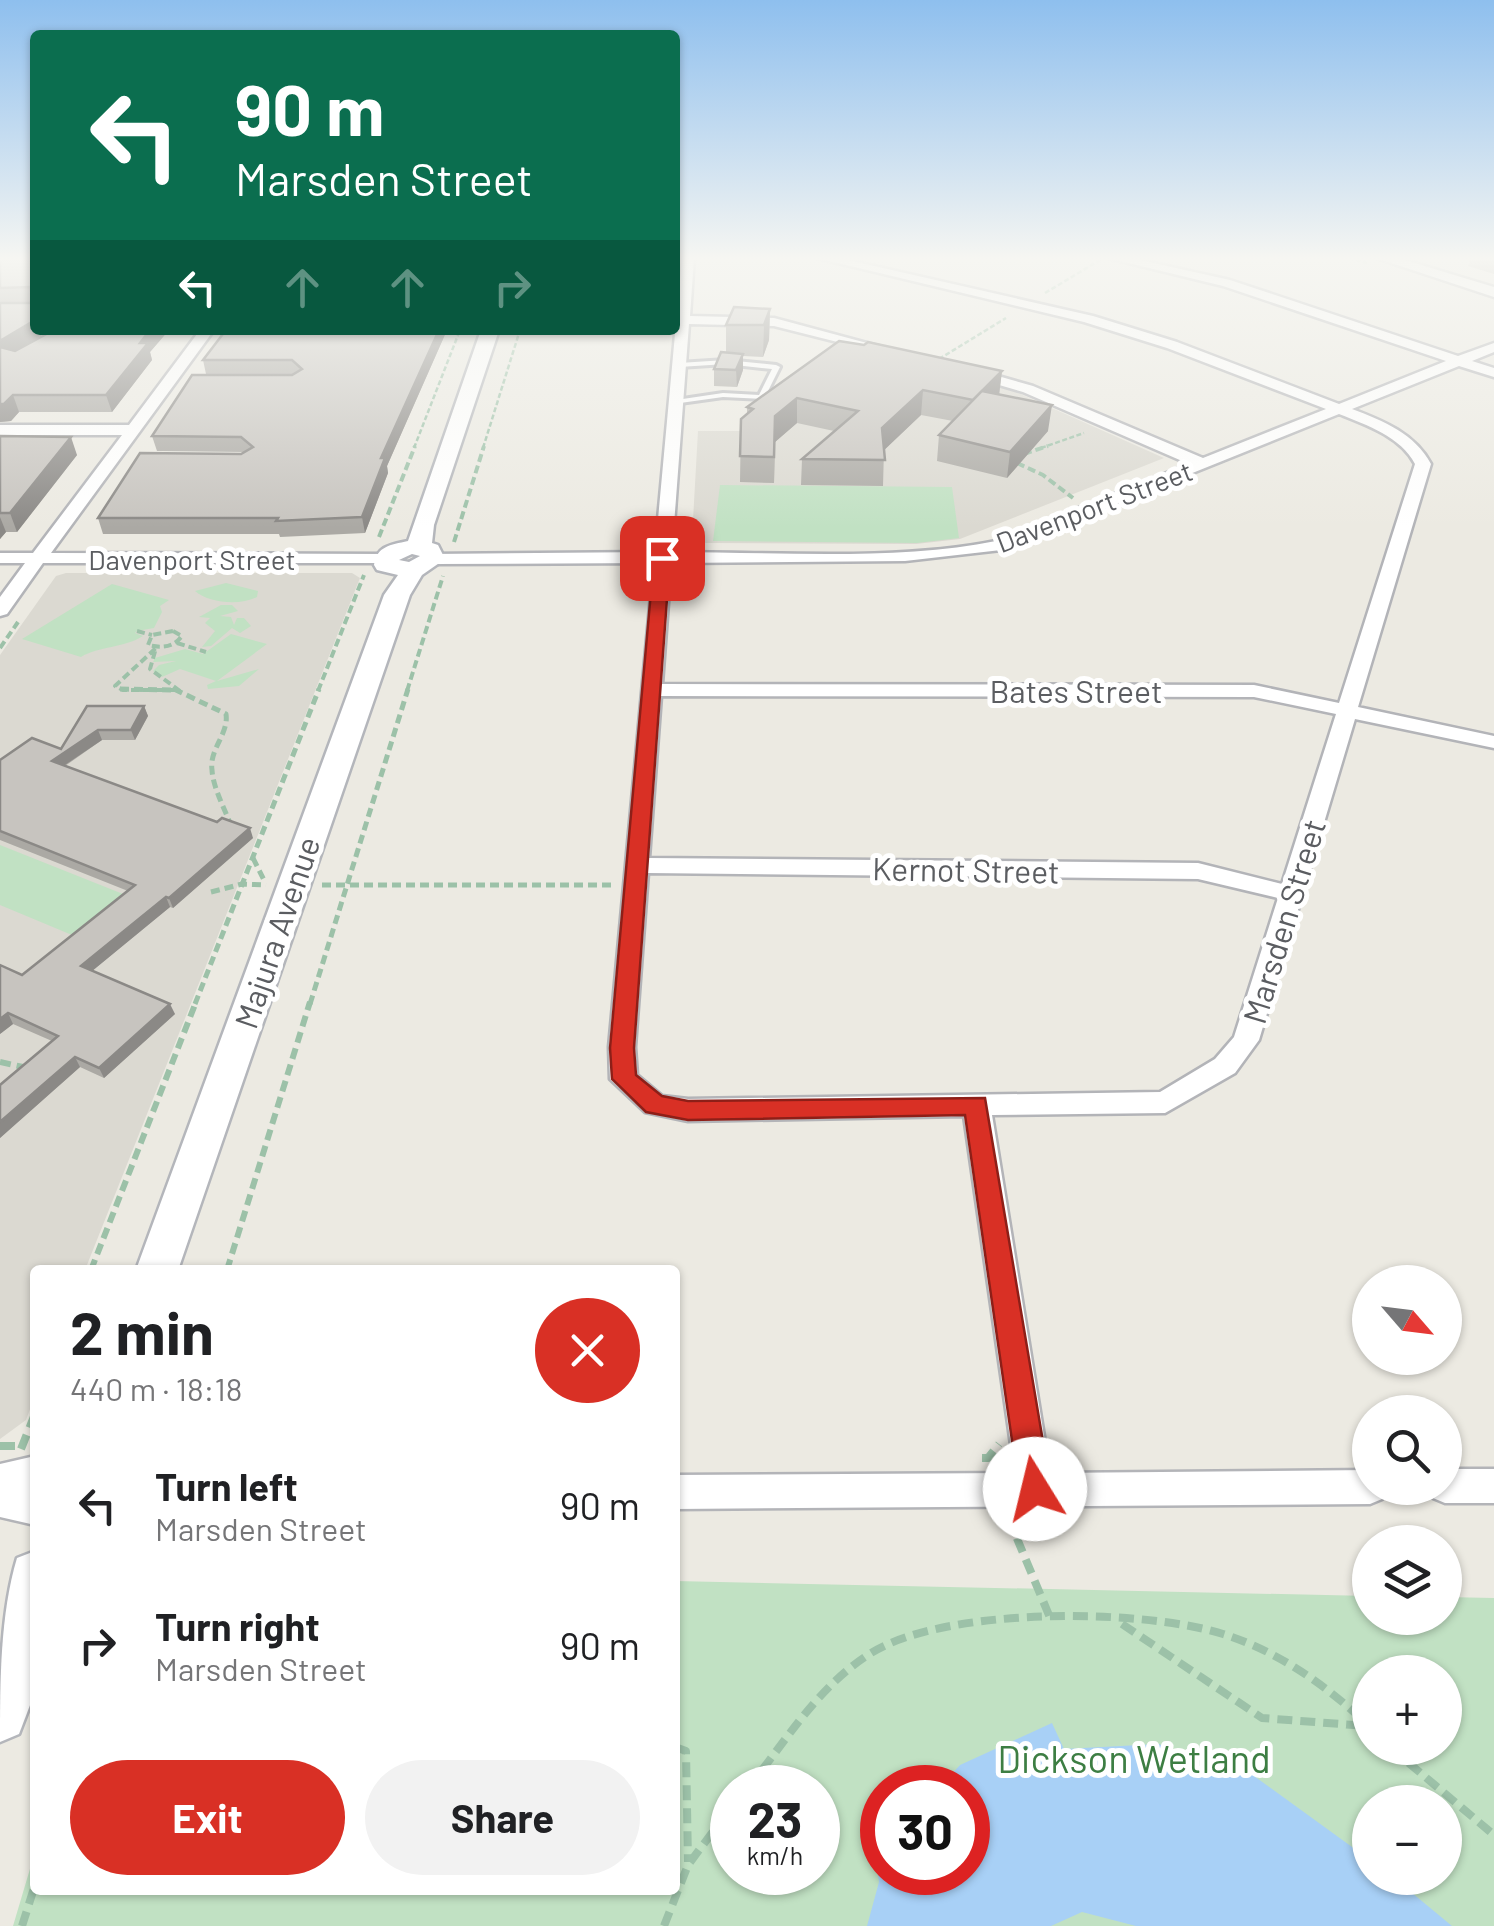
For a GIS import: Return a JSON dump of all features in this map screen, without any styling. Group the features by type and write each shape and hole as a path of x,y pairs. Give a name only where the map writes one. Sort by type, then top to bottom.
{"main road":[{"name":"Majura Avenue","path":"159,1265 484,348"},
{"path":"0,1715 30,1637"}],"street":[{"path":"0,610 194,348"},
{"name":"Marsden Street","path":"680,348 622,1048 624,1079 655,1105 688,1110 1165,1102 1224,1066 1246,1040 1423,464 1403,439 1339,409"},
{"path":"875,348 922,360"},
{"path":"1176,348 1339,409"},
{"path":"1420,348 1494,373"},
{"name":"Davenport Street","path":"0,558 662,558 905,556 973,551 1001,544 1492,348"},
{"path":"958,369 1028,389 1202,464"},
{"path":"169,382 190,382"},
{"path":"0,430 134,430"},
{"path":"112,459 134,459"},
{"name":"Bates Street","path":"652,690 1254,690 1494,742"},
{"name":"Kernot Street","path":"636,875 1198,871 1292,894"},
{"path":"976,1105 1035,1489"},
{"path":"0,1481 29,1459"},
{"path":"680,1492 993,1474 1035,1489 1352,1486"},
{"path":"1462,1486 1494,1486"},
{"path":"0,1500 30,1507"}],"lane":[{"path":"676,402 723,395 761,397 776,367 726,362 678,365"}],"path":[{"path":"229,1265 347,885 408,559 456,348"},
{"path":"454,540 514,348"},
{"path":"1074,498 1044,475 1014,461 1086,432"},
{"path":"93,1265 361,582"},
{"path":"137,631 152,635 179,632 182,636 177,643"},
{"path":"152,635 147,642 156,648"},
{"path":"176,690 128,691 115,687 156,648 177,643 206,652"},
{"path":"156,648 150,672 176,690 218,706 229,719 211,768 222,792 228,821 237,830"},
{"path":"250,836 260,840"},
{"path":"253,858 266,884"},
{"path":"347,885 636,875"},
{"path":"211,892 242,884"},
{"path":"0,1062 15,1068 28,1067"},
{"path":"1001,1436 993,1474 1052,1620"},
{"path":"0,1446 29,1459"},
{"path":"969,1458 993,1474"},
{"path":"765,1765 832,1684 870,1654 910,1634 949,1624 1052,1620 1197,1627 1226,1635 1331,1691 1352,1710"},
{"path":"1119,1622 1262,1718 1352,1725"},
{"path":"680,1748 686,1751 688,1865"},
{"path":"1411,1765 1494,1835"},
{"path":"680,1886 688,1865 710,1836"},
{"path":"22,1926 32,1895"},
{"path":"668,1926 677,1895"}],"shaded area":[{"path":"971,379 1016,392 1164,458 960,539 916,544 706,543 692,538 698,431 742,431"},
{"path":"352,573 360,578 87,1265 30,1265 30,1409 26,1420 0,1439 0,655 56,576"}],"green space":[{"path":"720,485 952,487 959,538 917,543 713,541"},
{"path":"226,583 258,591 257,597 225,602 195,591"},
{"path":"112,584 169,600 160,606 162,612 154,628 137,631 143,636 136,640 81,657 22,639"},
{"path":"221,605 232,605 238,611 220,616 231,617 234,625 237,618 244,618 251,626 240,633 232,628 211,646 202,647 215,631 205,623 210,618 199,617"},
{"path":"231,634 267,644 217,681 259,669 239,686 208,689 207,685 216,681 180,669 162,677 153,671 159,665 176,661 153,662 155,658 185,649 203,654"},
{"path":"0,845 123,894 72,935 0,905"},
{"name":"Dickson Wetland","path":"680,1581 1352,1596 1352,1635 1462,1635 1462,1597 1494,1598 1494,1926 13,1926 30,1869 30,1895 680,1895"}],"water":[{"path":"1052,1723 1064,1749 1159,1744 1219,1777 1243,1768 1352,1847 1352,1895 1415,1895 1452,1926 1136,1926 1082,1912 1051,1926 867,1926 875,1895 990,1895 990,1765 960,1765"}],"building":[{"path":"0,348 15,351 144,348 106,395 13,395 0,404"},
{"path":"212,348 431,348 381,458 385,458 362,517 276,521 278,518 98,518 140,453 241,454 253,447 241,437 152,436 192,375 292,375 302,369 292,360 203,360"},
{"path":"829,348 895,348 1002,371 973,400 923,390 882,428 885,460 802,459 858,411 797,398 775,416 774,457 740,456 741,419 753,409 747,407"},
{"path":"721,352 743,354 736,370 714,369"},
{"path":"982,391 1052,405 1010,452 939,435"},
{"path":"0,436 71,437 10,513 0,513"},
{"path":"87,706 144,706 131,730 98,730 52,761 217,822 222,818 250,828 81,966 170,1004 99,1068 75,1057 0,1122 0,1085 58,1036 8,1013 0,1019 0,965 22,975 135,885 0,831 0,760 32,738 61,749"}],"route":[{"path":"662,558 622,1048 624,1079 655,1105 688,1110 976,1105 1035,1489"}]}
